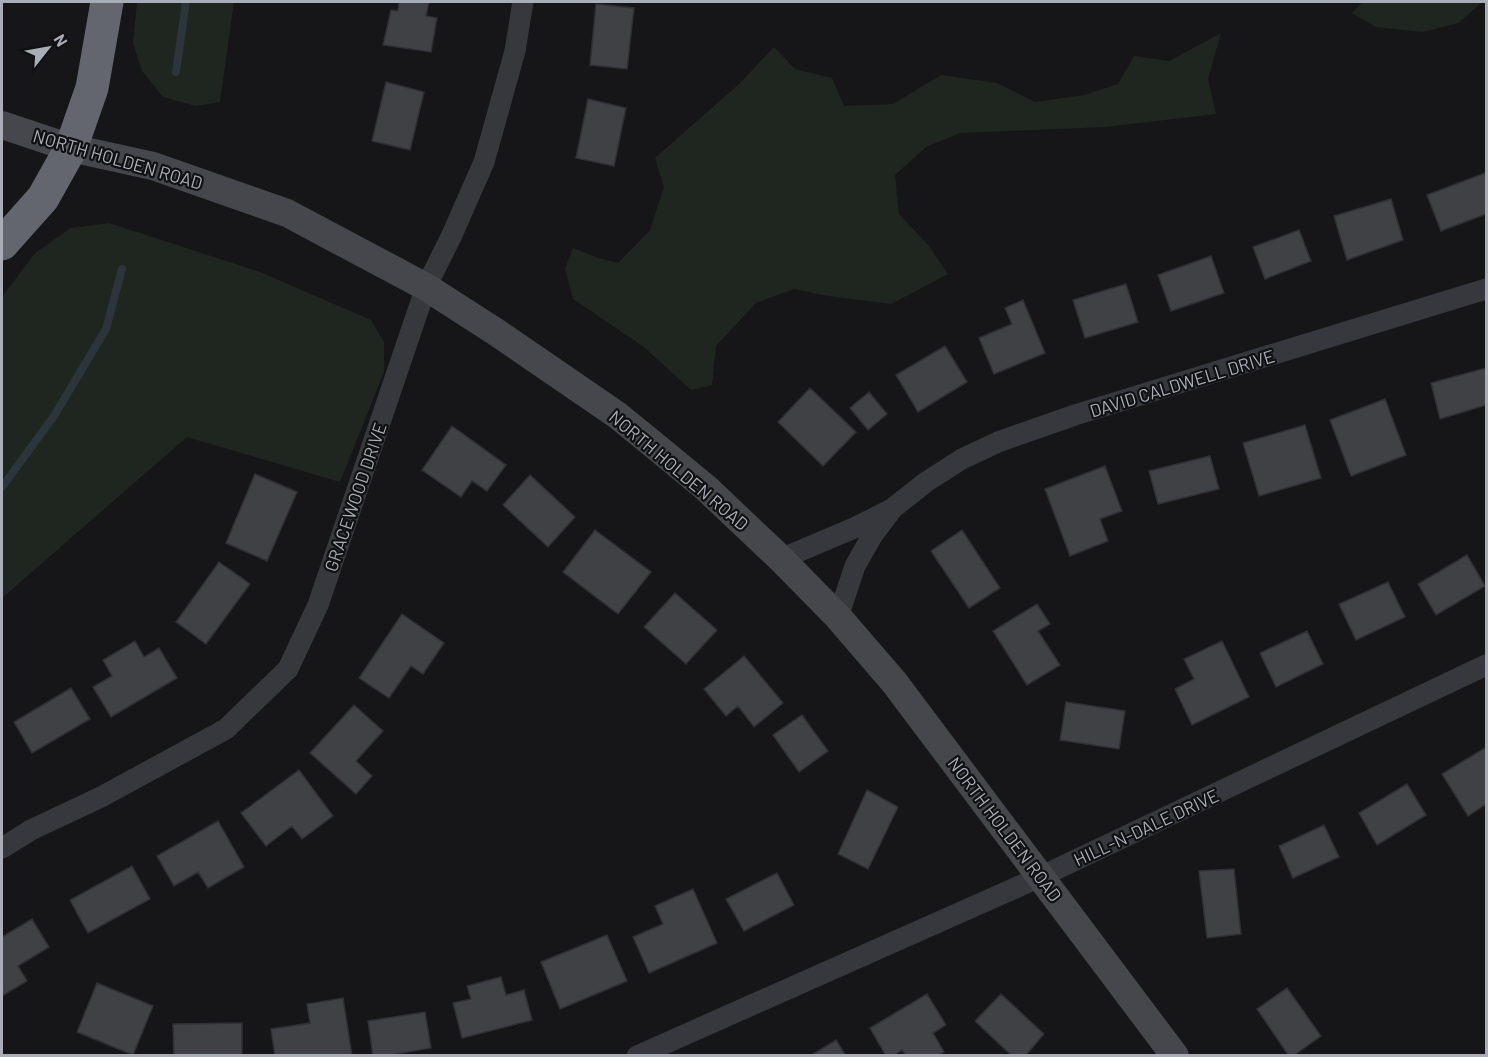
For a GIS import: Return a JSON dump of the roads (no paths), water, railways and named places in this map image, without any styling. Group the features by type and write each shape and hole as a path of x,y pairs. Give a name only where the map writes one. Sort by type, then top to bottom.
{"highway":[{"path":"2,244 43,198 71,148 92,88 107,2"}],"main road":[{"name":"NORTH HOLDEN ROAD","path":"2,124 71,148 153,166 287,213 426,287 496,332 616,416 660,450 782,559 838,617 894,682 1175,1056"}],"street":[{"name":"GRACEWOOD DRIVE","path":"2,848 31,830 101,797 226,729 288,669 318,605 426,287 484,162 515,51 523,2"},
{"name":"DAVID CALDWELL DRIVE","path":"782,559 892,509 926,482 962,459 998,442 1075,415 1486,289"},
{"name":"DAVID CALDWELL DRIVE","path":"838,617 855,566 892,509"},
{"name":"HILL-N-DALE DRIVE","path":"637,1056 1040,877 1486,665"}],"waterway":[{"path":"176,72 186,2"},
{"path":"2,487 54,416 106,329 122,269"}]}
